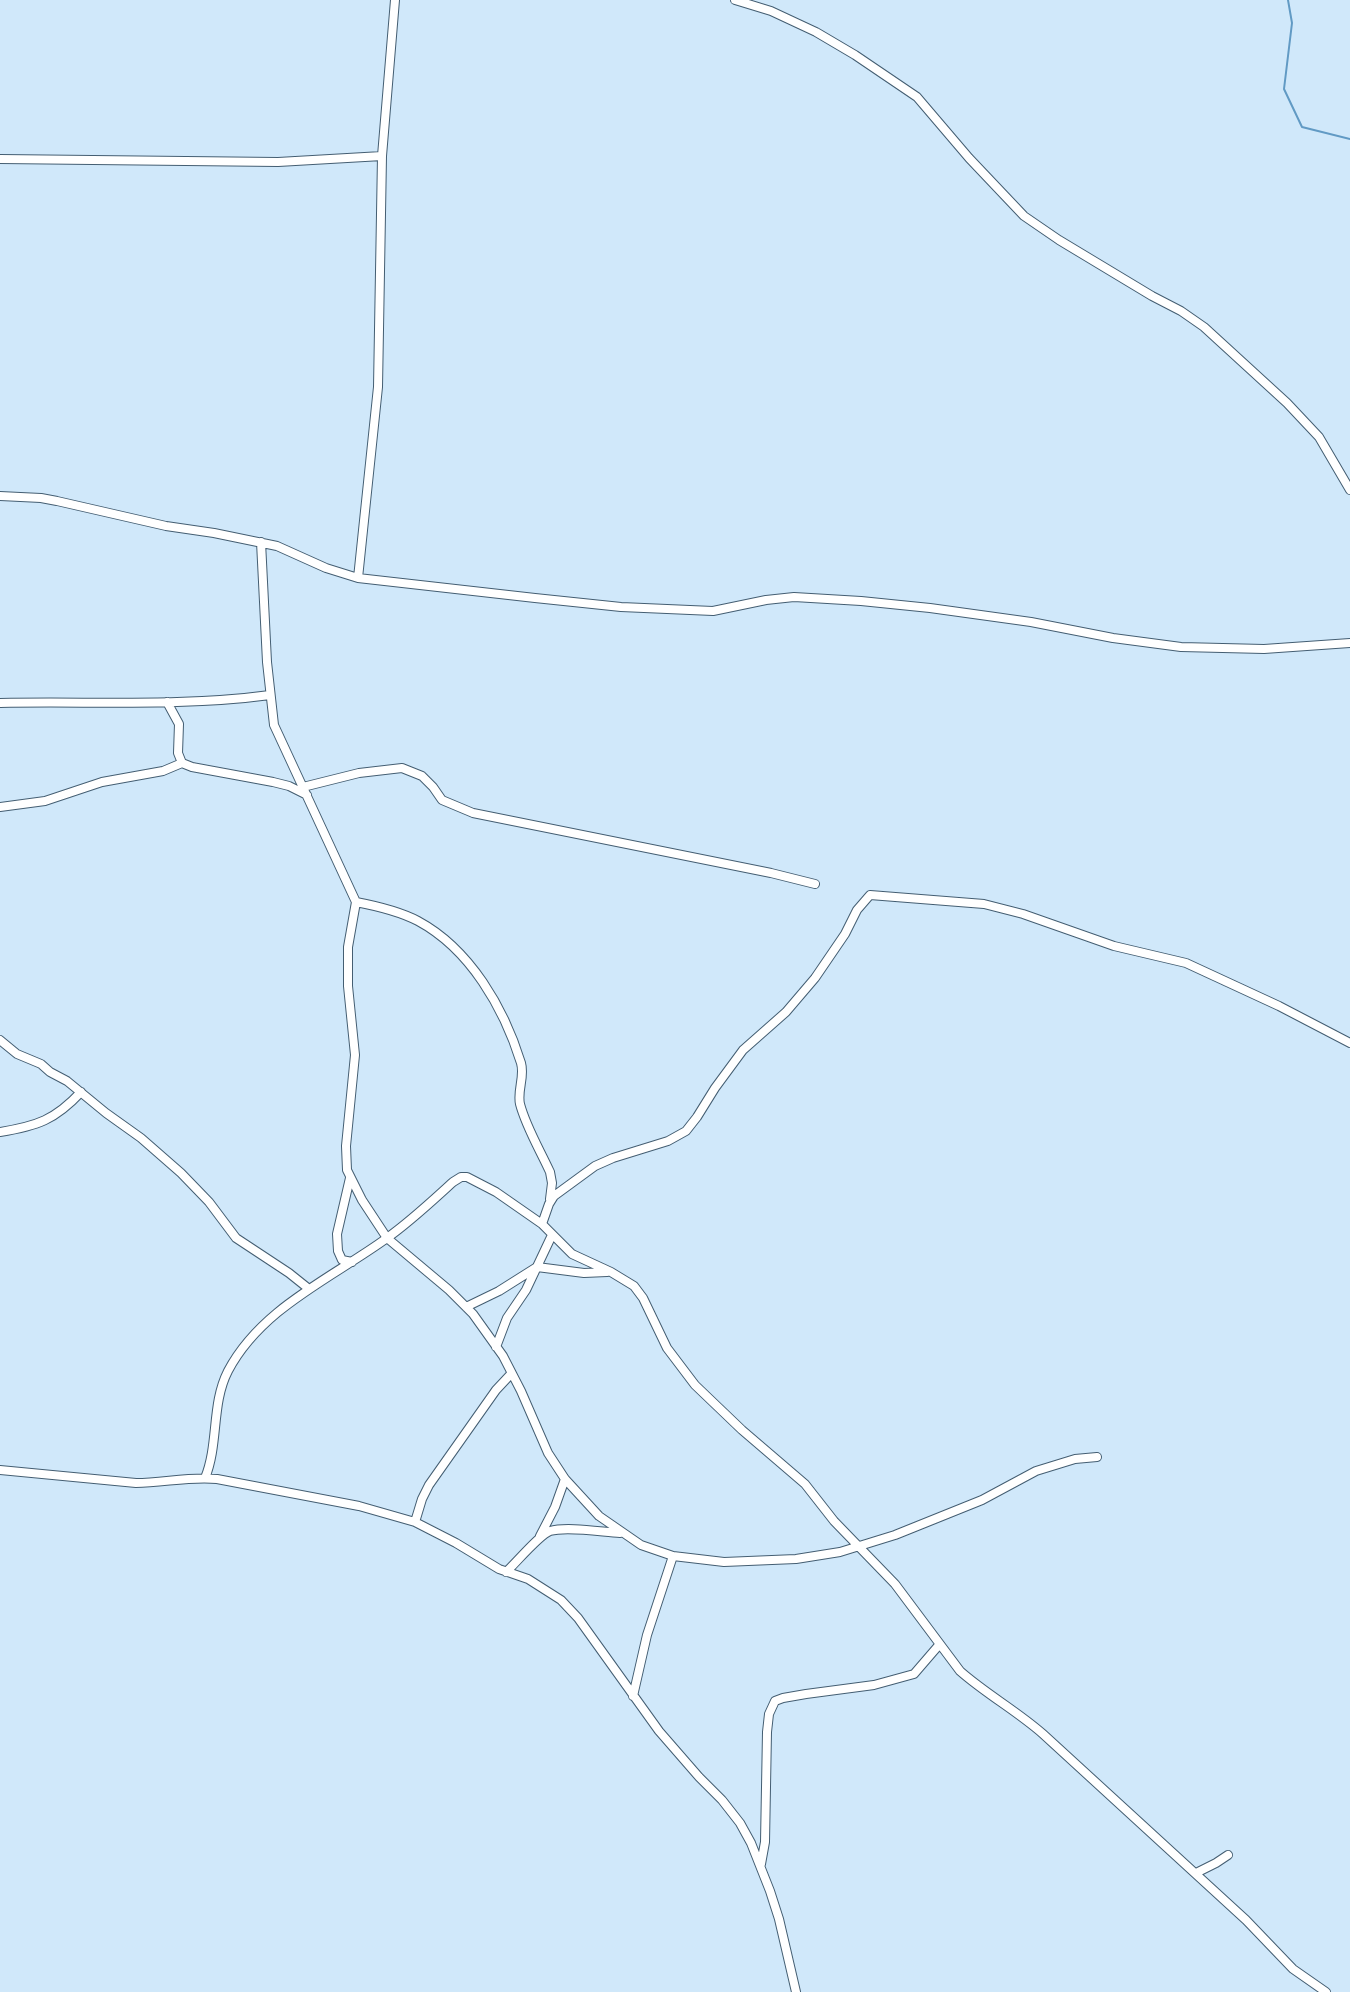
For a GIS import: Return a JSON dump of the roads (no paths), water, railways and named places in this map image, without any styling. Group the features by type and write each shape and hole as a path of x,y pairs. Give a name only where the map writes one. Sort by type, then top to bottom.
{"street":[{"path":"358,578 376,419 382,156 395,0"},
{"path":"735,0 771,11 816,32 917,97 969,159 1024,216 1059,240 1181,311 1204,327 1287,403 1319,437 1350,490"},
{"path":"0,159 278,162 382,156"},
{"path":"0,496 57,501 166,526 261,542 277,546 326,568 358,578 621,607 713,611 766,600 794,597 861,601 1020,620 1113,638 1181,647 1264,650 1350,644"},
{"path":"261,542 270,695 276,732 356,902 348,947 348,986 355,1055 346,1146 346,1161 350,1178 387,1238 449,1290 496,1347 548,1453 565,1479 594,1512 641,1545 673,1556 704,1561 752,1562 796,1559 858,1547 895,1535 982,1500 1036,1471 1075,1459 1096,1457"},
{"path":"0,703 166,702 245,699 270,695"},
{"path":"166,702 177,718 179,760 192,767 305,791 359,773 407,769 427,780 442,800 473,813 771,873 815,884"},
{"path":"0,807 45,801 102,782 153,774 182,763"},
{"path":"549,1204 564,1187 595,1166 668,1141 686,1131 743,1050 786,1012 815,978 857,910 870,895 984,904 1023,914 1114,946 1173,959 1279,1006 1350,1043"},
{"path":"356,902 385,908 419,921 454,949 481,980 506,1023 521,1064 519,1093 521,1106 552,1179 549,1204 542,1224"},
{"path":"0,1040 11,1050 41,1064 141,1138 209,1202 236,1238 309,1289"},
{"path":"0,1132 30,1127 46,1121 62,1111 81,1092"},
{"path":"205,1478 227,1372 242,1348 274,1316 309,1289 387,1238 453,1182 465,1177 496,1192 542,1224 572,1254 611,1272 634,1286 639,1291 667,1347 695,1385 742,1430 793,1473 907,1599 954,1664 972,1681 1026,1719 1196,1873 1293,1969 1326,1992"},
{"path":"350,1178 337,1234 337,1244 342,1260 352,1262"},
{"path":"496,1347 507,1318 526,1290 552,1235"},
{"path":"466,1308 537,1267 584,1273 611,1272"},
{"path":"415,1522 429,1485 496,1390 511,1374"},
{"path":"0,1470 136,1483 205,1478 229,1480 359,1506 415,1522 506,1572 528,1579 545,1588 571,1608 633,1696 680,1756 732,1811 751,1842 760,1865 779,1919 796,1992"},
{"path":"540,1538 565,1479"},
{"path":"506,1572 550,1531 621,1533"},
{"path":"633,1696 647,1635 673,1556"},
{"path":"760,1865 765,1842 767,1732 769,1714 775,1701 806,1694 874,1685 914,1674 939,1645"},
{"path":"1196,1873 1228,1855"}],"waterway":[{"path":"1288,0 1292,23 1284,89 1302,127 1350,139"}]}
